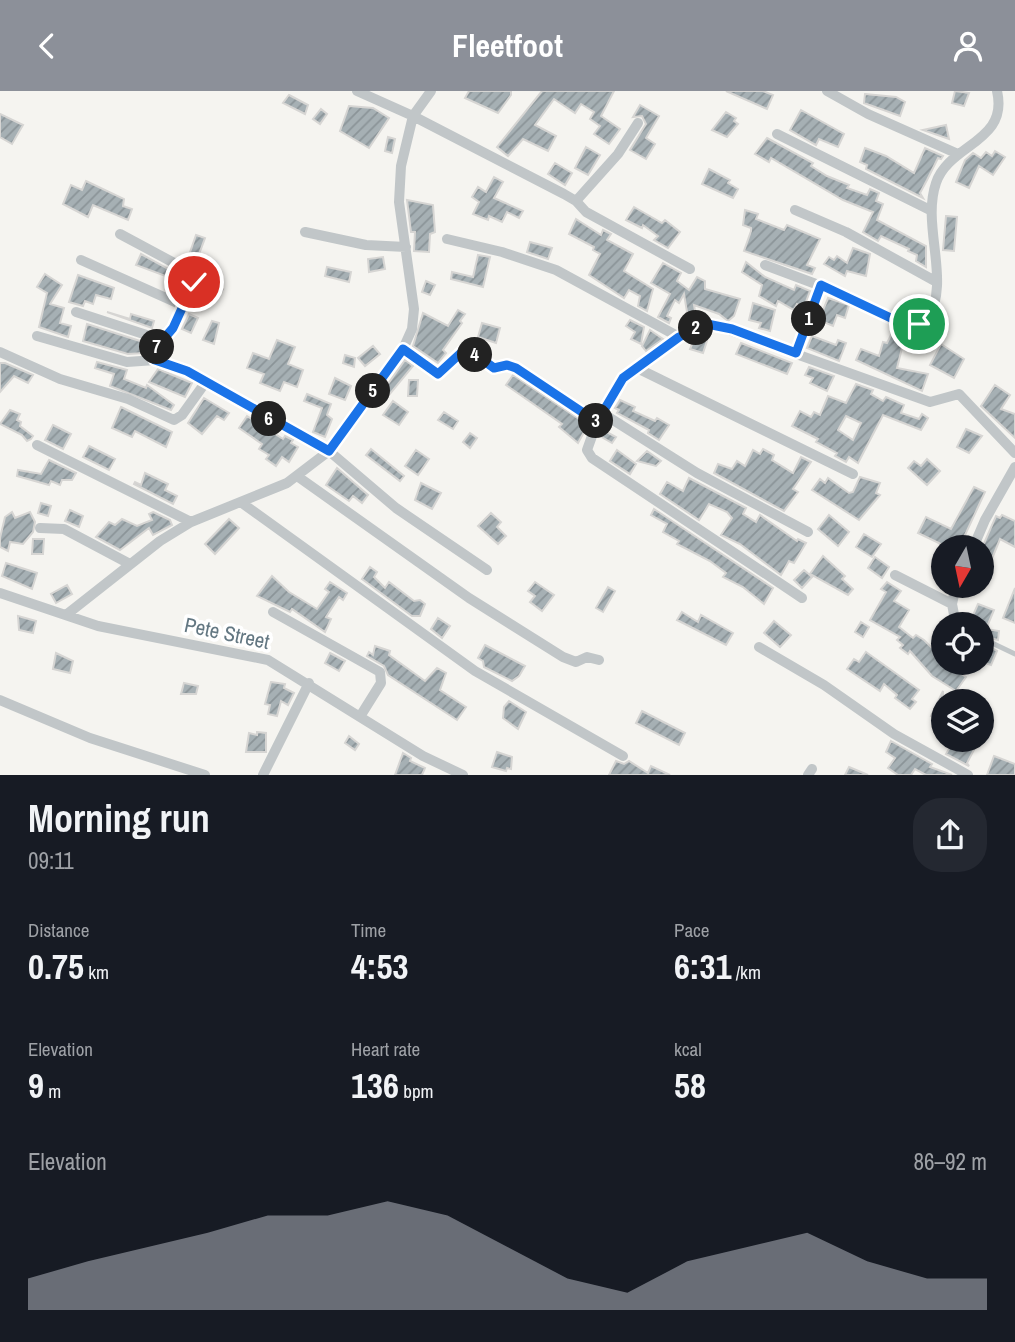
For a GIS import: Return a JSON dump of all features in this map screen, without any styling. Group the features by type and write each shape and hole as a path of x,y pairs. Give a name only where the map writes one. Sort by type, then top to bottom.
{"street":[{"path":"357,91 414,116 576,201 586,212 690,269"},
{"path":"66,615 128,563 191,522 242,503 297,476 329,451 403,349 412,329 414,309 399,182 404,146 414,116 431,91"},
{"path":"827,91 868,114 958,154"},
{"path":"765,265 821,285 893,319 919,324 927,321 932,313 935,281 930,210 937,180 958,154 987,135 998,112 997,91"},
{"path":"576,201 618,154 638,123"},
{"path":"777,134 930,210"},
{"path":"794,210 846,232 935,281"},
{"path":"305,232 366,246 406,247"},
{"path":"120,235 191,272 194,282 173,328 156,348 155,360"},
{"path":"447,239 556,269 679,337"},
{"path":"81,260 184,306"},
{"path":"796,353 821,285"},
{"path":"76,312 162,340"},
{"path":"802,598 592,458 587,450 600,418 623,378 679,337 707,324 732,329 930,402 960,394 1015,453"},
{"path":"37,336 127,362 155,360 187,371 329,451 396,509 487,570"},
{"path":"403,349 438,374 463,351 476,355 494,368 507,365 516,368 698,473 808,531"},
{"path":"0,352 60,379 128,399 171,420 178,420 205,383"},
{"path":"637,368 853,474"},
{"path":"37,445 191,522"},
{"path":"979,535 1015,467"},
{"path":"297,476 469,599 564,657 576,662 587,657 599,660"},
{"path":"242,503 444,651 504,690 623,756"},
{"path":"40,529 64,529 128,563"},
{"path":"895,575 952,604"},
{"name":"Pete Street","path":"0,593 126,633 268,660 361,715 423,757 463,775"},
{"path":"953,599 954,612"},
{"path":"273,612 380,672 381,683 361,715"},
{"path":"759,647 824,685 894,734 968,775"},
{"path":"264,775 309,683"},
{"path":"0,701 90,738 205,775"}],"lane":[{"path":"994,644 1015,654"}],"building":[{"path":"469,91 511,91 511,95 498,113 465,98"},
{"path":"542,91 614,91 601,116 620,129 609,144 594,134 600,126 590,119 594,112 581,104 575,113 554,99 535,125 556,136 548,151 523,139 508,156 497,147"},
{"path":"726,91 763,91 773,95 767,109"},
{"path":"955,91 969,93 964,106 952,103"},
{"path":"865,94 896,97 905,102 900,116 864,103"},
{"path":"289,95 308,105 305,114 283,103"},
{"path":"640,105 659,116 646,138 655,144 646,159 630,150 646,124 642,116 633,117"},
{"path":"349,106 373,108 389,118 369,148 340,131"},
{"path":"321,109 327,114 320,124 313,119"},
{"path":"801,110 844,134 838,147 819,139 816,145 790,130"},
{"path":"726,112 736,118 734,121 738,124 727,137 712,130"},
{"path":"0,114 23,125 12,144 0,137"},
{"path":"946,125 949,139 923,130"},
{"path":"388,137 395,139 392,153 385,151"},
{"path":"767,138 813,163 811,166 827,176 849,185 847,188 867,195 870,189 879,193 876,201 883,204 877,220 926,246 926,267 916,261 917,255 908,251 909,249 881,236 878,241 863,232 873,212 843,200 771,158 769,162 755,154"},
{"path":"586,147 600,155 588,175 575,168"},
{"path":"865,148 886,156 914,173 925,148 943,156 938,158 920,193 923,198 866,169 867,165 860,162"},
{"path":"995,151 1005,157 993,175 979,166 969,188 956,182 965,160 973,153 981,158 986,152 992,156"},
{"path":"555,163 572,173 565,185 548,174"},
{"path":"709,169 730,180 728,183 738,189 733,198 702,184"},
{"path":"494,177 503,182 494,198 523,211 519,218 507,212 502,222 489,216 488,220 473,214 479,202 472,197 478,187 486,192"},
{"path":"86,181 124,199 123,206 132,209 128,220 93,205 88,217 63,204 71,185 82,190"},
{"path":"407,200 433,205 435,232 430,234 429,252 414,251 415,232 411,232"},
{"path":"634,207 662,223 665,220 680,232 668,248 654,240 658,236 643,225 642,228 626,220"},
{"path":"745,210 758,214 756,219 784,230 787,225 820,239 807,265 815,268 812,274 744,251 751,231 751,228 743,225"},
{"path":"946,216 957,217 954,251 943,250"},
{"path":"576,219 601,235 603,230 611,234 607,240 633,254 624,271 653,289 647,311 638,306 640,296 629,290 624,298 589,275 600,254 593,250 594,247 569,234"},
{"path":"196,235 205,238 195,265 187,261"},
{"path":"530,242 552,248 548,259 527,252"},
{"path":"853,248 870,254 866,276 847,271 845,276 824,264 829,257 834,260 837,256 847,263"},
{"path":"141,254 185,278 184,283 136,265"},
{"path":"478,255 490,257 483,287 451,279 452,272 473,277"},
{"path":"383,257 385,269 369,272 368,259"},
{"path":"746,262 765,277 794,290 796,285 810,291 804,307 797,304 794,310 778,301 776,306 759,296 762,285 742,272"},
{"path":"663,263 681,273 677,281 689,290 697,277 705,281 705,289 740,299 734,316 728,321 719,314 694,305 696,317 688,318 684,294 679,303 675,300 667,316 671,318 669,323 658,317 670,294 651,283"},
{"path":"327,267 351,272 349,282 325,276"},
{"path":"45,274 62,285 50,304 64,308 60,323 71,326 68,337 39,327 47,293 37,287"},
{"path":"78,275 114,288 111,299 96,295 93,304 85,301 83,306 69,302"},
{"path":"426,281 435,285 430,295 422,292"},
{"path":"213,283 223,289 219,296 210,292 206,300 197,294 201,287 209,291"},
{"path":"828,298 849,305 845,318 837,315 833,326 819,320"},
{"path":"753,303 775,310 770,331 759,328 761,323 749,320"},
{"path":"458,310 465,314 460,321 462,323 443,350 446,353 438,363 413,346 423,313 448,326"},
{"path":"107,312 130,319 131,314 154,321 152,328"},
{"path":"189,314 198,318 191,333 182,329"},
{"path":"630,320 644,327 641,344 631,339 635,332 626,326"},
{"path":"212,321 219,323 214,344 203,340"},
{"path":"482,323 500,328 496,343 478,337"},
{"path":"87,324 143,342 140,350 145,353 128,354 83,341"},
{"path":"894,329 913,339 909,347 903,344 897,368 928,374 922,391 856,360 861,349 879,356 883,342 887,343"},
{"path":"650,330 663,339 646,351 642,346"},
{"path":"812,336 836,345 838,340 846,343 839,361 807,348"},
{"path":"695,337 707,341 703,353 690,349"},
{"path":"277,340 295,347 288,364 303,370 297,387 284,382 280,391 260,383 264,374 247,368 253,353 269,359"},
{"path":"741,343 792,363 787,374 736,354"},
{"path":"941,344 964,359 954,378 930,365"},
{"path":"373,346 380,354 365,366 358,358"},
{"path":"345,355 355,358 354,367 343,363"},
{"path":"405,360 413,366 389,395 383,391"},
{"path":"97,362 127,370 124,379 146,388 147,385 174,405 171,410 110,386 114,374 95,368"},
{"path":"0,363 33,375 28,383 14,376 0,392"},
{"path":"809,367 834,376 827,391 810,383 813,378 805,375"},
{"path":"158,369 192,383 185,397 149,382"},
{"path":"513,375 588,425 578,443 559,427 562,424 506,385"},
{"path":"335,378 351,386 345,400 329,394"},
{"path":"409,380 418,380 417,396 408,396"},
{"path":"856,384 873,390 871,394 883,401 886,397 904,405 901,413 919,419 922,414 928,418 921,430 883,415 858,463 849,457 846,462 835,456 837,453 816,442 818,439 792,426 800,411 811,417 814,412 820,415 828,396 846,403","holes":["846,416 861,423 853,440 838,430"]},
{"path":"995,385 1010,395 1001,409 1015,414 1015,438 981,406"},
{"path":"307,394 331,404 327,415 332,419 325,437 313,432 322,408 304,401"},
{"path":"204,398 229,413 224,420 217,416 202,434 188,423"},
{"path":"620,400 635,407 633,411 655,421 657,418 669,425 659,440 648,433 649,430 617,413 619,410 615,408"},
{"path":"393,401 408,412 399,425 383,415"},
{"path":"121,407 172,432 166,447 135,431 132,437 112,428"},
{"path":"10,410 20,414 17,420 21,422 20,426 33,436 31,439 27,441 22,435 0,424"},
{"path":"444,412 458,421 453,429 438,420"},
{"path":"247,416 283,439 285,436 293,440 291,443 298,447 289,462 282,457 276,466 266,459 269,455 259,449 262,444 239,428"},
{"path":"53,425 71,434 63,449 45,440"},
{"path":"966,429 982,436 969,453 957,447"},
{"path":"603,430 616,437 612,443 600,436"},
{"path":"470,433 477,438 470,448 463,442"},
{"path":"89,446 115,459 109,470 83,457"},
{"path":"371,449 404,476 400,481 366,455"},
{"path":"763,449 774,455 772,460 793,473 801,457 811,462 793,489 798,492 784,511 714,473 718,464 732,469 737,461 745,466 753,450 760,454"},
{"path":"416,450 429,459 418,475 405,466"},
{"path":"617,450 636,464 630,474 610,461"},
{"path":"647,451 661,461 656,466 637,461"},
{"path":"927,459 940,471 927,485 908,468 914,461 921,466"},
{"path":"49,460 76,473 72,480 62,480 60,485 51,481 49,485 17,476 18,470 41,474"},
{"path":"337,468 368,495 362,503 353,496 349,501 326,485"},
{"path":"145,473 168,484 165,490 177,496 173,504 134,484 135,482 141,485"},
{"path":"860,477 880,483 876,493 880,495 859,520 812,490 820,479 825,483 828,478 849,493 853,492"},
{"path":"689,478 746,508 743,514 756,522 760,515 797,541 798,539 806,543 794,563 789,561 781,575 740,544 721,535 732,518 727,512 709,504 699,520 660,494 667,482 683,491"},
{"path":"421,483 441,493 432,509 415,500"},
{"path":"974,487 985,492 965,535 931,535 931,539 918,533 926,517 951,529"},
{"path":"41,503 51,506 48,516 38,513"},
{"path":"654,509 773,588 764,604 743,587 723,577 726,573 710,561 677,544 679,541 663,532 667,524 651,515"},
{"path":"70,510 83,516 79,527 65,521"},
{"path":"12,512 15,518 30,512 35,522 33,532 23,544 10,542 8,551 0,547 0,538 5,517"},
{"path":"153,512 170,520 172,525 153,535 149,528 120,550 96,537 109,522 115,525 122,519 137,526 152,520 149,514"},
{"path":"491,513 501,522 497,527 506,536 498,544 478,526"},
{"path":"829,515 849,532 838,546 818,529"},
{"path":"1002,515 1015,521 1015,547 1000,539 994,554 994,535 988,535 996,516 1000,518"},
{"path":"229,519 239,528 215,554 205,544"},
{"path":"864,534 881,544 872,557 856,547"},
{"path":"33,539 44,539 43,554 32,554"},
{"path":"823,556 845,576 842,579 853,589 848,595 810,574"},
{"path":"875,557 889,567 882,578 868,568"},
{"path":"6,563 37,573 32,589 2,576"},
{"path":"370,567 377,572 374,577 385,588 389,582 414,601 420,600 425,604 420,616 412,616 362,579"},
{"path":"804,570 812,577 802,588 794,580"},
{"path":"272,576 289,592 317,609 329,592 325,589 330,582 347,593 343,600 339,597 326,617 331,619 325,632 292,609 290,612 257,596"},
{"path":"535,582 554,595 542,611 530,602 535,596 528,591"},
{"path":"887,582 901,591 894,601 909,610 899,627 913,638 916,635 924,640 931,647 931,675 910,651 908,654 900,648 903,645 897,640 900,637 870,620 886,592 881,589"},
{"path":"67,585 72,594 56,603 51,594"},
{"path":"608,587 615,591 603,612 596,608"},
{"path":"1015,588 1015,623 1003,618"},
{"path":"978,604 994,610 993,612 974,612"},
{"path":"682,612 698,622 701,615 733,633 726,645 677,620"},
{"path":"18,616 36,621 33,633 19,630"},
{"path":"438,618 450,626 442,638 431,629"},
{"path":"774,621 791,635 780,647 764,633"},
{"path":"861,622 869,627 863,637 855,632"},
{"path":"994,630 999,631 998,640 994,639"},
{"path":"485,645 525,666 519,676 512,681 484,667 483,661 478,658"},
{"path":"375,646 390,651 389,655 425,681 437,668 446,673 440,690 466,707 457,720 388,675 384,666 367,656 369,652 373,655"},
{"path":"866,652 919,690 912,699 916,702 910,709 895,698 897,695 884,684 880,691 847,669 854,659 859,662"},
{"path":"56,653 73,661 70,673 53,669"},
{"path":"330,653 345,661 339,671 325,663"},
{"path":"932,676 966,677 957,689 953,689"},
{"path":"271,682 285,684 284,688 294,693 288,705 281,701 277,716 268,714 270,705 265,704"},
{"path":"184,683 198,686 196,694 181,694"},
{"path":"509,701 526,712 518,729 503,718 504,707"},
{"path":"642,711 685,733 679,745 636,723"},
{"path":"257,732 266,733 266,752 246,752 249,733 257,735"},
{"path":"349,736 359,744 355,750 345,743"},
{"path":"891,741 932,764 930,767 952,775 926,775 915,769 911,775 898,775 888,768 895,758 886,752"},
{"path":"497,752 512,757 511,769 507,768 506,771 492,767"},
{"path":"973,752 967,763 969,766 946,754"},
{"path":"403,753 411,758 410,761 425,768 422,775 395,775"},
{"path":"994,756 1015,764 1015,775 987,775"},
{"path":"616,761 624,764 629,761 648,773 651,766 670,775 609,775"},
{"path":"849,767 868,775 845,775"}],"route":[{"path":"194,282 173,328 156,348 155,360 187,371 250,409 329,451 403,349 438,374 463,351 476,355 494,368 511,366 597,422 623,378 685,333 707,324 732,329 796,353 821,285 893,319 919,324"}]}
